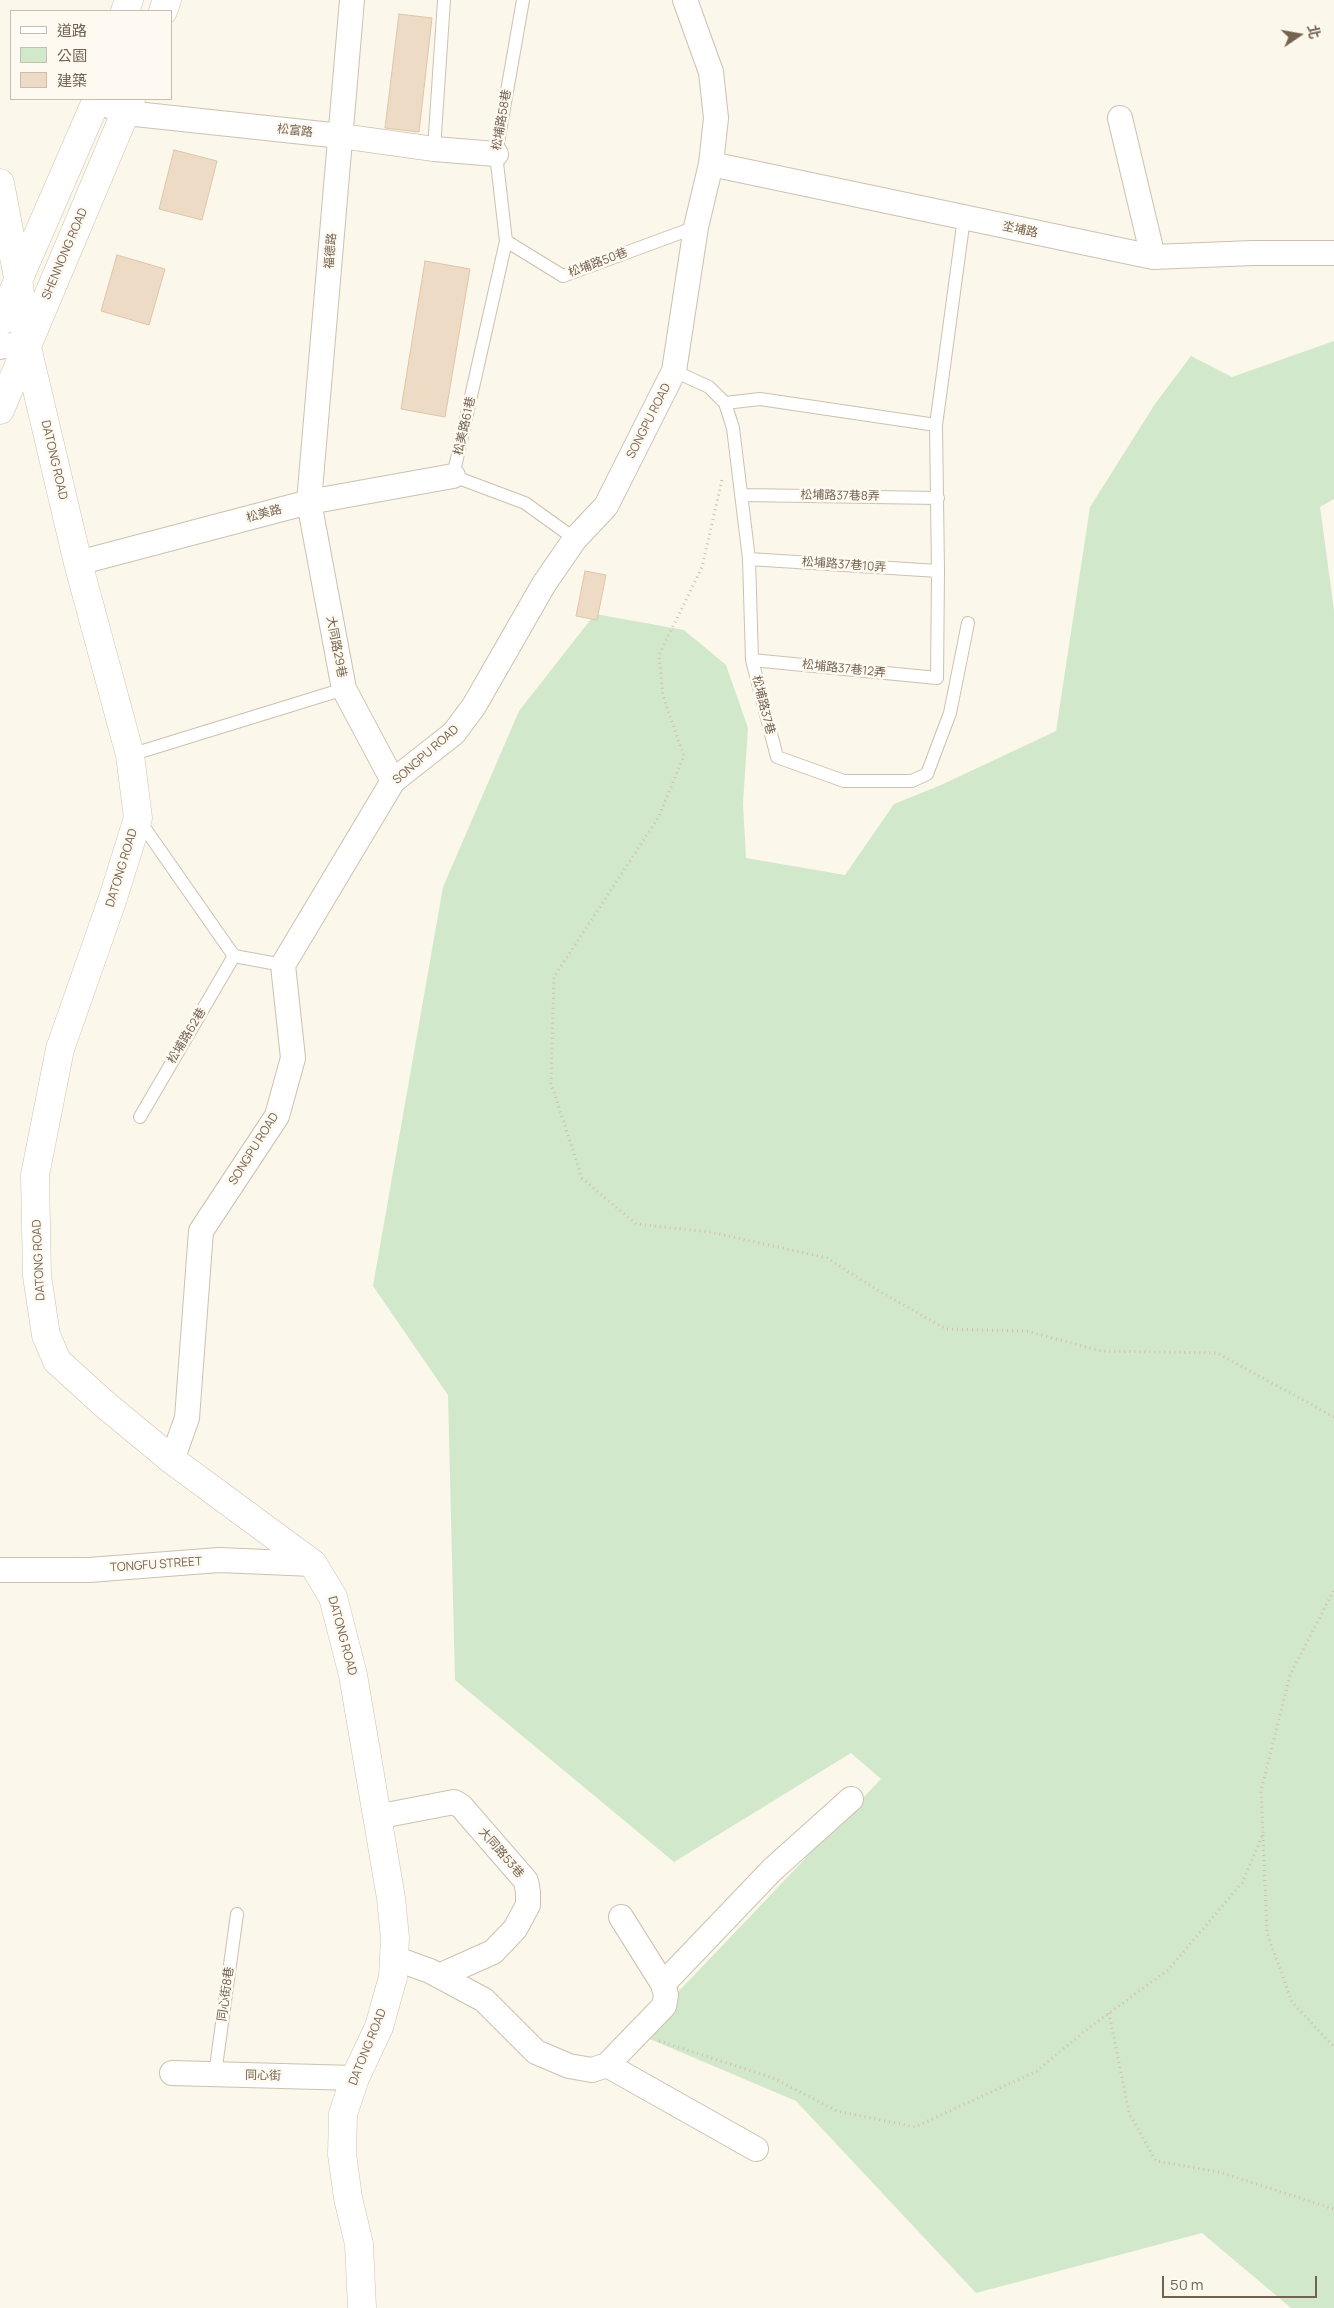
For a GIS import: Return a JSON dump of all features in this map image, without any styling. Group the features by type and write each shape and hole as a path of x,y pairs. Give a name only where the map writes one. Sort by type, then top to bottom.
{"street":[{"name":"福德路","path":"309,502 352,0"},
{"name":"SONGPU ROAD","path":"172,1460 187,1418 201,1231 277,1116 294,1058 283,965 393,781 454,733 474,706 544,584 576,539 606,506 674,371 696,227 711,164 716,118 711,72 685,0"},
{"path":"0,322 97,100"},
{"name":"松富路","path":"102,100 129,106 434,149 496,154"},
{"name":"SHENNONG ROAD","path":"0,410 13,345 129,106"},
{"path":"1120,118 1153,257"},
{"name":"坔埔路","path":"711,164 1153,257 1253,252 1334,253"},
{"name":"DATONG ROAD","path":"0,183 18,278 13,345 78,563 130,755 138,818 113,898 60,1049 35,1175 37,1276 46,1335 57,1361 102,1402 172,1460 313,1564 333,1597 353,1675 395,1938 393,1978 379,2027 354,2078 343,2114 342,2154 348,2198 359,2244 362,2308"},
{"name":"松美路","path":"78,563 309,502 453,476"},
{"name":"大同路29巷","path":"309,502 344,689 393,781"},
{"name":"TONGFU STREET","path":"0,1570 88,1570 219,1560 313,1564"},
{"path":"663,1984 772,1870 851,1799"},
{"name":"大同路53巷","path":"376,1817 454,1802 461,1806 526,1881 528,1905 515,1929 493,1952 439,1976"},
{"path":"394,1958 439,1976 484,2000 536,2052 569,2066 592,2070 607,2065 664,2006 666,1995 663,1984 621,1917"},
{"path":"607,2065 756,2149"},
{"name":"同心街","path":"172,2073 354,2078"}],"lane":[{"path":"434,149 444,0"},
{"name":"松埔路58巷","path":"506,241 496,154 523,0"},
{"path":"938,571 936,425 964,218"},
{"name":"松埔路50巷","path":"506,241 563,276 696,227"},
{"name":"松美路61巷","path":"453,476 506,241"},
{"path":"674,371 709,387 726,403 760,399 936,425"},
{"name":"松埔路37巷","path":"726,403 733,428 749,559 752,660 777,757 844,781 912,780 927,774 950,713 968,623"},
{"path":"453,476 525,503 576,539"},
{"name":"松埔路37巷8弄","path":"742,495 938,498"},
{"name":"松埔路37巷10弄","path":"749,559 938,571"},
{"name":"松埔路37巷12弄","path":"752,660 937,678 938,571"},
{"path":"130,755 344,689"},
{"path":"138,818 234,956 283,965"},
{"name":"松埔路62巷","path":"140,1117 234,956"},
{"name":"同心街8巷","path":"215,2074 237,1914"}],"path":[{"path":"723,475 702,568 659,655 663,696 684,756 658,818 554,977 551,1082 582,1178 636,1224 710,1232 827,1258 879,1291 946,1328 1026,1331 1101,1351 1217,1353 1334,1417"},
{"path":"1334,1590 1290,1675 1260,1791 1267,1933 1292,2002 1334,2046"},
{"path":"656,2040 773,2078 837,2111 916,2127 1038,2071 1109,2013 1168,1970 1242,1883 1263,1834"},
{"path":"1109,2013 1130,2113 1156,2160 1219,2172 1334,2209"}],"green space":[{"path":"1334,341 1334,499 1320,507 1334,610 1334,2308 1291,2308 1202,2233 976,2293 796,2101 638,2034 881,1779 851,1753 674,1862 455,1680 448,1395 373,1286 443,887 519,711 595,614 684,630 726,665 748,728 743,803 746,858 845,875 894,804 941,785 1056,731 1090,507 1155,404 1191,356 1232,377"}],"building":[{"path":"399,14 432,18 419,132 385,128"},
{"path":"174,150 217,161 202,220 159,209"},
{"path":"117,255 165,269 149,325 101,311"},
{"path":"425,261 470,269 445,417 401,409"},
{"path":"585,571 606,575 597,620 576,616"}]}
